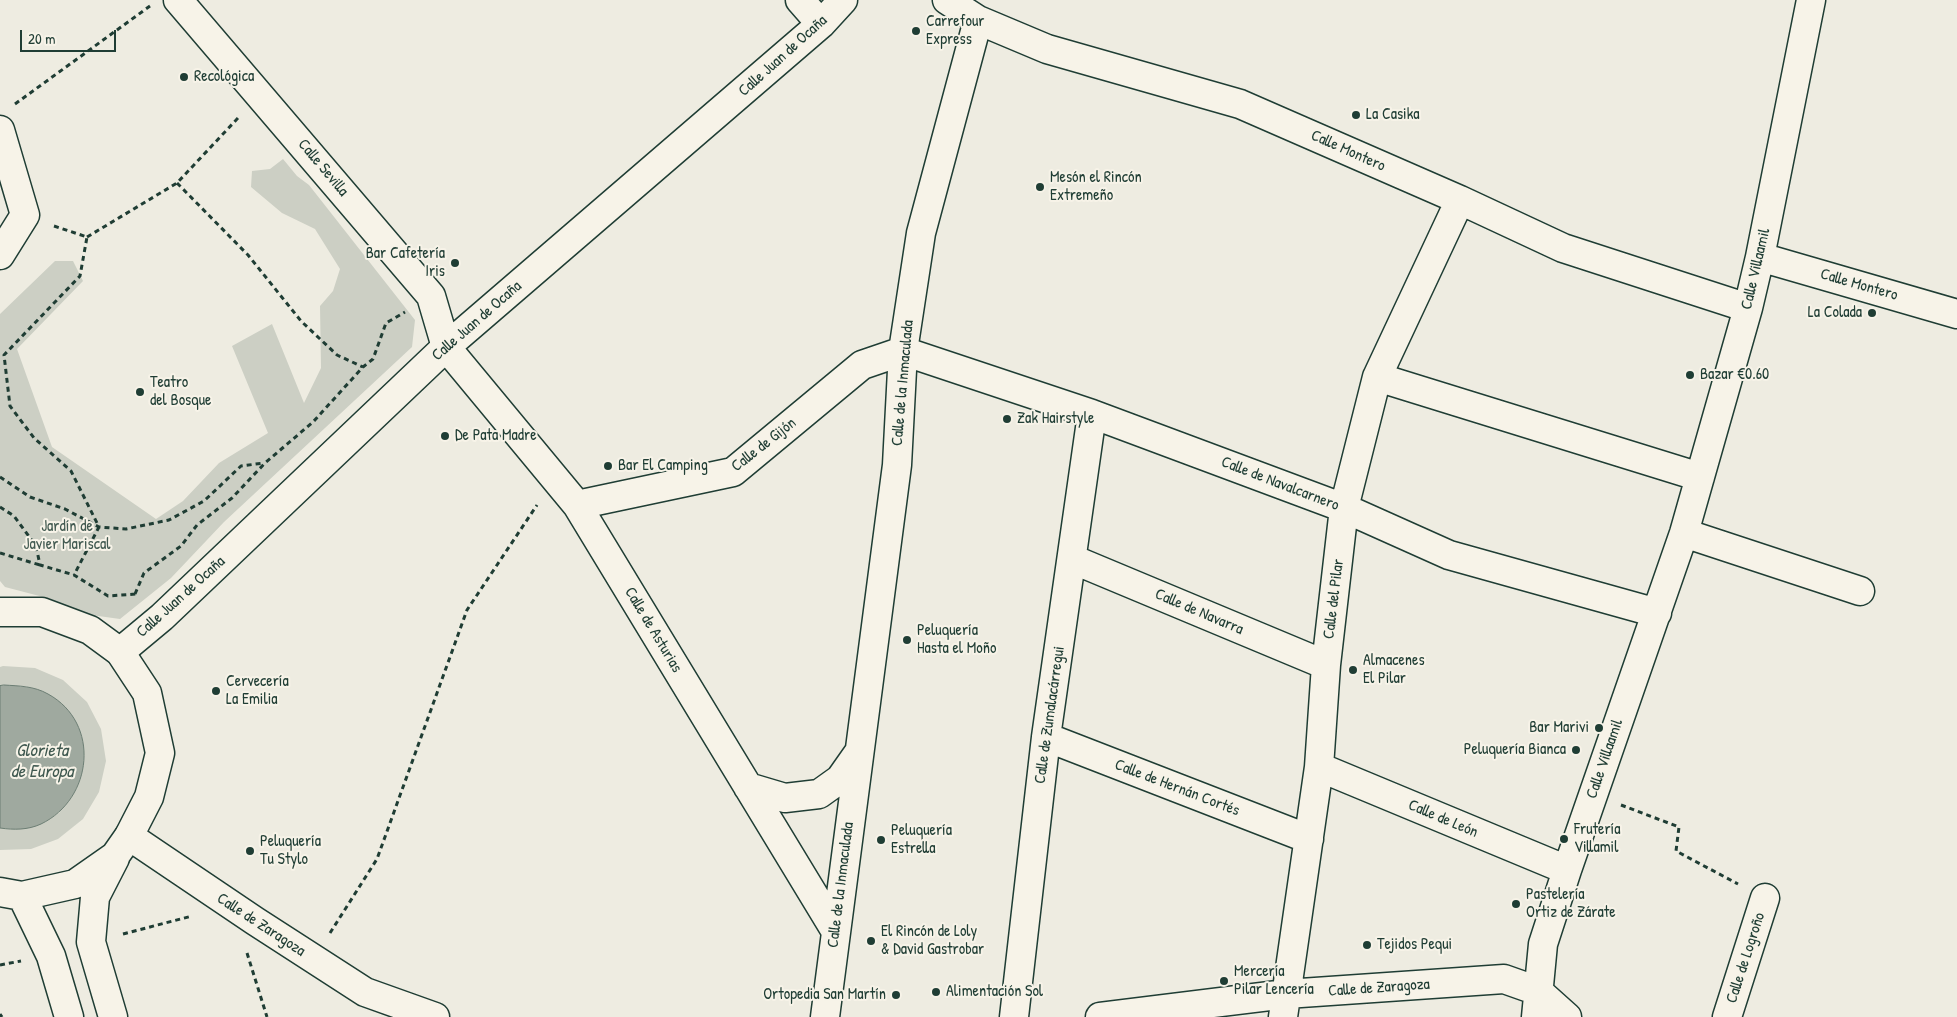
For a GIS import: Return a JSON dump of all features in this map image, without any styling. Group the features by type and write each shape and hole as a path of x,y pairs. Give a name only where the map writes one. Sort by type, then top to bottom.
{"street":[{"name":"Calle Sevilla","path":"178,0 431,296 446,347"},
{"path":"800,0 821,24"},
{"name":"Calle Juan de Ocaña","path":"120,652 162,617 446,347 821,24 843,0"},
{"name":"Calle Montero","path":"947,0 978,20 1047,49 1240,104 1460,200 1563,248 1748,308"},
{"name":"Calle Villaamil","path":"1537,1004 1543,944 1566,870 1684,533 1748,308 1760,257 1811,0"},
{"name":"Calle de la Inmaculada","path":"825,1017 897,465 904,351 921,233 978,20"},
{"path":"0,255 25,215 4,120"},
{"name":"Calle del Pilar","path":"1284,1005 1319,767 1326,665 1344,508 1377,377 1460,200"},
{"name":"Calle Montero","path":"1760,257 1957,314"},
{"name":"Calle de Asturias","path":"446,347 577,505 835,930"},
{"name":"Calle de Navalcarnero","path":"904,351 1092,414 1344,508 1449,555 1657,613"},
{"name":"Calle de Gijón","path":"577,505 733,472 862,365 904,351"},
{"path":"1377,377 1700,477"},
{"name":"Calle de Zumalacárregui","path":"1014,1017 1046,736 1092,414"},
{"path":"1684,533 1860,591"},
{"name":"Calle de Navarra","path":"1072,559 1326,665"},
{"path":"1,609 42,612 90,630 120,652 147,693 160,753 149,797 95,897 92,942 113,1017"},
{"name":"Calle de Hernán Cortés","path":"1046,736 1309,839"},
{"name":"Calle de la Inmaculada","path":"748,787 785,798 819,794 840,778 859,752"},
{"name":"Calle de León","path":"1319,767 1566,870"},
{"path":"69,1017 52,956 11,894 75,884 122,846"},
{"name":"Calle de Zaragoza","path":"122,846 232,906 365,992 400,1010 435,1017"},
{"name":"Calle de Logroño","path":"1727,1017 1765,898"},
{"name":"Calle de Zaragoza","path":"1100,1017 1284,1005 1504,979 1537,1004"},
{"path":"1537,1004 1567,1017"}],"path":[{"path":"4,120 150,6"},
{"path":"100,527 71,471 34,438 10,406 4,355 80,276 87,237 177,183 260,95"},
{"path":"177,183 248,255 301,321 337,355 363,367"},
{"path":"25,215 87,237"},
{"path":"135,594 144,573 181,546 198,525 232,498 265,463 313,422 363,367 373,359 386,323 431,296"},
{"path":"0,477 30,497 65,509 100,527 126,529 168,520 204,501 241,466 265,463"},
{"path":"314,960 377,859 467,610 554,478"},
{"path":"0,506 14,516 36,546 40,565"},
{"path":"74,574 100,527"},
{"path":"0,553 74,574 108,596 135,594 162,617"},
{"path":"1592,795 1679,827 1676,851 1765,898"},
{"path":"92,942 232,906"},
{"path":"246,952 267,1017"}],"green space":[{"name":"Jardín de Javier Mariscal","path":"283,159 297,176 309,185 415,320 412,347 224,522 171,578 120,619 84,614 51,599 5,587 0,581 0,314 55,261 73,261 83,281 17,349 52,447 156,519 183,501 219,463 268,433 232,346 272,324 304,403 321,368 320,306 333,291 340,269 315,229 282,213 251,187 252,171 270,169"},
{"name":"Glorieta de Europa","path":"0,667 35,668 63,680 87,702 101,729 106,761 99,792 83,819 58,839 31,849 0,850 0,828 25,828 45,821 60,812 26,686 0,686"}],"water":[{"name":"Glorieta de Europa","path":"0,686 32,688 48,694 65,707 77,723 83,741 84,760 80,780 71,797 58,812 41,824 26,828 0,828"}],"place":[{"name":"Carrefour Express","path":"916,31"},
{"name":"Recológica","path":"184,77"},
{"name":"La Casika","path":"1356,115"},
{"name":"Mesón el Rincón Extremeño","path":"1040,187"},
{"name":"Bar Cafetería Iris","path":"455,263"},
{"name":"La Colada","path":"1872,313"},
{"name":"Bazar €0.60","path":"1690,375"},
{"name":"Teatro del Bosque","path":"140,392"},
{"name":"Zak Hairstyle","path":"1007,419"},
{"name":"De Pata Madre","path":"445,436"},
{"name":"Bar El Camping","path":"608,466"},
{"name":"Peluquería Hasta el Moño","path":"907,640"},
{"name":"Almacenes El Pilar","path":"1353,670"},
{"name":"Cervecería La Emilia","path":"216,691"},
{"name":"Bar Marivi","path":"1599,728"},
{"name":"Peluquería Bianca","path":"1576,750"},
{"name":"Frutería Villamil","path":"1564,839"},
{"name":"Peluquería Estrella","path":"881,840"},
{"name":"Peluquería Tu Stylo","path":"250,851"},
{"name":"Pastelería Ortiz de Zárate","path":"1516,904"},
{"name":"El Rincón de Loly & David Gastrobar","path":"871,941"},
{"name":"Tejidos Pequi","path":"1367,945"},
{"name":"Mercería Pilar Lencería","path":"1224,981"},
{"name":"Alimentación Sol","path":"936,992"},
{"name":"Ortopedia San Martín","path":"896,995"}]}
